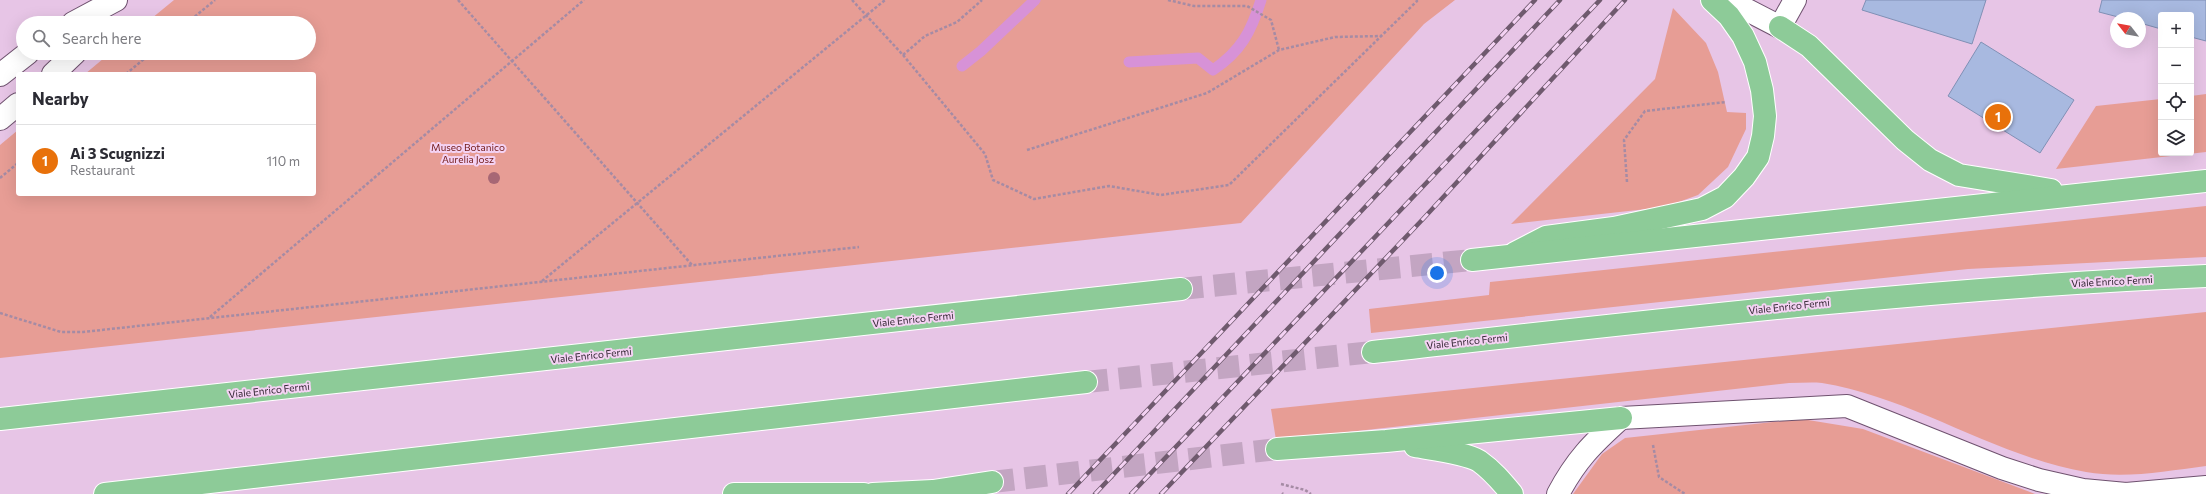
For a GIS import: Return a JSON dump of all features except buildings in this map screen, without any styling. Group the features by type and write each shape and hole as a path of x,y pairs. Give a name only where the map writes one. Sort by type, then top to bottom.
{"main road":[{"path":"1505,258 1546,236 1614,228 1702,209 1725,197 1744,177 1758,157 1763,136 1765,116 1762,90 1755,62 1744,36 1729,16 1712,0"},
{"path":"1780,27 1809,46 1905,140 1930,160 1959,175 2082,195"},
{"path":"1472,260 1505,258 2206,181"},
{"name":"Viale Enrico Fermi","path":"1373,352 1859,299 2020,285 2206,276"},
{"name":"Viale Enrico Fermi","path":"0,419 1181,289"},
{"path":"105,494 1086,382"},
{"path":"1277,449 1386,441 1621,418"},
{"path":"1386,441 1446,451 1477,460 1495,475 1512,494"},
{"path":"872,494 933,491 992,482"},
{"path":"734,494 864,494"}],"street":[{"path":"86,16 116,0"},
{"path":"112,16 127,0"},
{"path":"1728,0 1780,27 1795,0"},
{"path":"0,76 19,60"},
{"path":"55,72 68,60"},
{"path":"0,119 16,106"},
{"path":"1558,494 1572,467 1595,441 1621,418 1847,406 2002,468 2039,480 2083,490 2126,494 2206,487"}],"path":[{"path":"196,16 215,0"},
{"path":"458,0 638,202 692,265"},
{"path":"209,317 584,0"},
{"path":"852,0 903,55 985,154 993,180 1034,199 1109,186 1161,195 1229,185 1382,36 1417,1 1416,0"},
{"path":"541,281 885,0"},
{"path":"903,55 925,36 957,22 982,0"},
{"path":"1168,0 1194,6 1247,6 1271,20 1279,50"},
{"path":"1027,150 1207,93 1279,50 1334,37 1382,36"},
{"path":"128,72 143,60"},
{"path":"1627,182 1624,140 1645,111 1726,102"},
{"path":"0,178 16,165"},
{"path":"0,313 61,332 83,332 859,247"},
{"path":"1652,443 1658,477 1684,494"},
{"path":"1281,484 1305,490 1311,494"}],"green space":[{"name":"Museo Botanico Aurelia Josz","path":"174,0 1455,0 1424,24 1241,223 0,358 0,145 16,132 16,196 316,196 316,72 87,72 102,60 316,60 316,16 155,16"},
{"path":"1673,8 1706,43 1718,72 1727,112 1746,113 1746,129 1728,167 1698,195 1665,207 1511,224 1655,79"},
{"path":"2206,94 2206,152 2194,153 2194,120 2194,96"},
{"path":"2158,99 2158,156 2171,156 2056,169 2096,106"},
{"path":"2206,206 2206,257 1968,269 1371,333 1369,309 1489,295 1490,282"},
{"path":"2206,312 2206,466 2146,474 2101,474 2052,464 1986,441 1889,401 1856,390 1822,383 1789,383 1276,440 1271,409"},
{"path":"1802,419 1863,429 2035,494 1573,494 1602,454 1625,438"}],"waterway":[{"path":"962,66 981,51 1035,0"},
{"path":"1129,62 1198,58 1213,70 1231,56 1244,40 1253,22 1261,0"}],"tunnel":[{"path":"1181,289 1472,260"},
{"path":"1086,382 1373,352"},
{"path":"992,482 1277,449"}],"railway":[{"path":"1068,494 1535,0"},
{"path":"1095,494 1560,0"},
{"path":"1131,494 1600,0"},
{"path":"1161,494 1423,219 1625,0"}],"place":[{"name":"Ai 3 Scugnizzi","path":"1998,117"}]}
